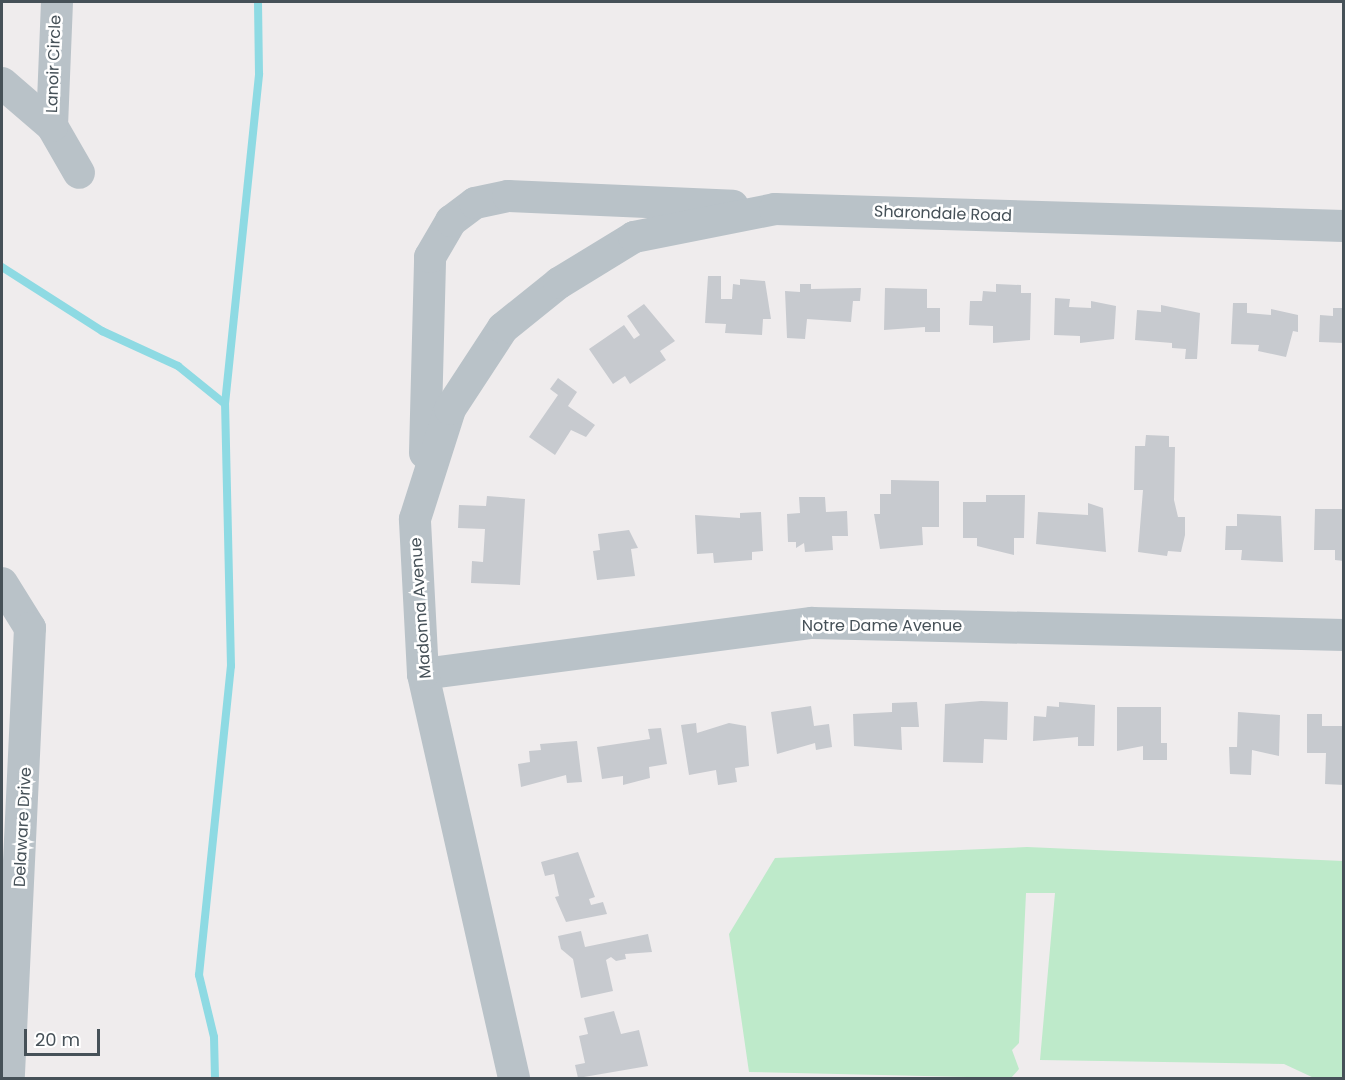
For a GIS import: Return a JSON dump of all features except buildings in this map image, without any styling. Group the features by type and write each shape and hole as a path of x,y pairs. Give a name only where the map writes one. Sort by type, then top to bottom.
{"street":[{"name":"Lanoir Circle","path":"52,126 57,2"},
{"name":"Lanoir Circle","path":"2,82 52,126 79,172"},
{"path":"424,490 430,256 452,221 475,203 508,196 776,209"},
{"name":"Sharondale Road","path":"559,283 634,237 776,209 1344,226"},
{"name":"Madonna Avenue","path":"514,1078 423,674 415,519 450,409 503,328 559,283"},
{"name":"Delaware Drive","path":"2,583 30,628 13,795 9,1078"},
{"name":"Notre Dame Avenue","path":"423,674 812,623 1344,635"}],"green space":[{"path":"1027,847 1343,861 1343,1078 1314,1078 1284,1064 1040,1060 1055,893 1026,893 1019,1043 1012,1050 1019,1069 1011,1078 749,1072 729,934 775,858"}],"waterway":[{"path":"215,1078 214,1037 199,975 231,666 225,404 259,74 258,2"},
{"path":"2,267 102,331 178,366 225,404"}]}
